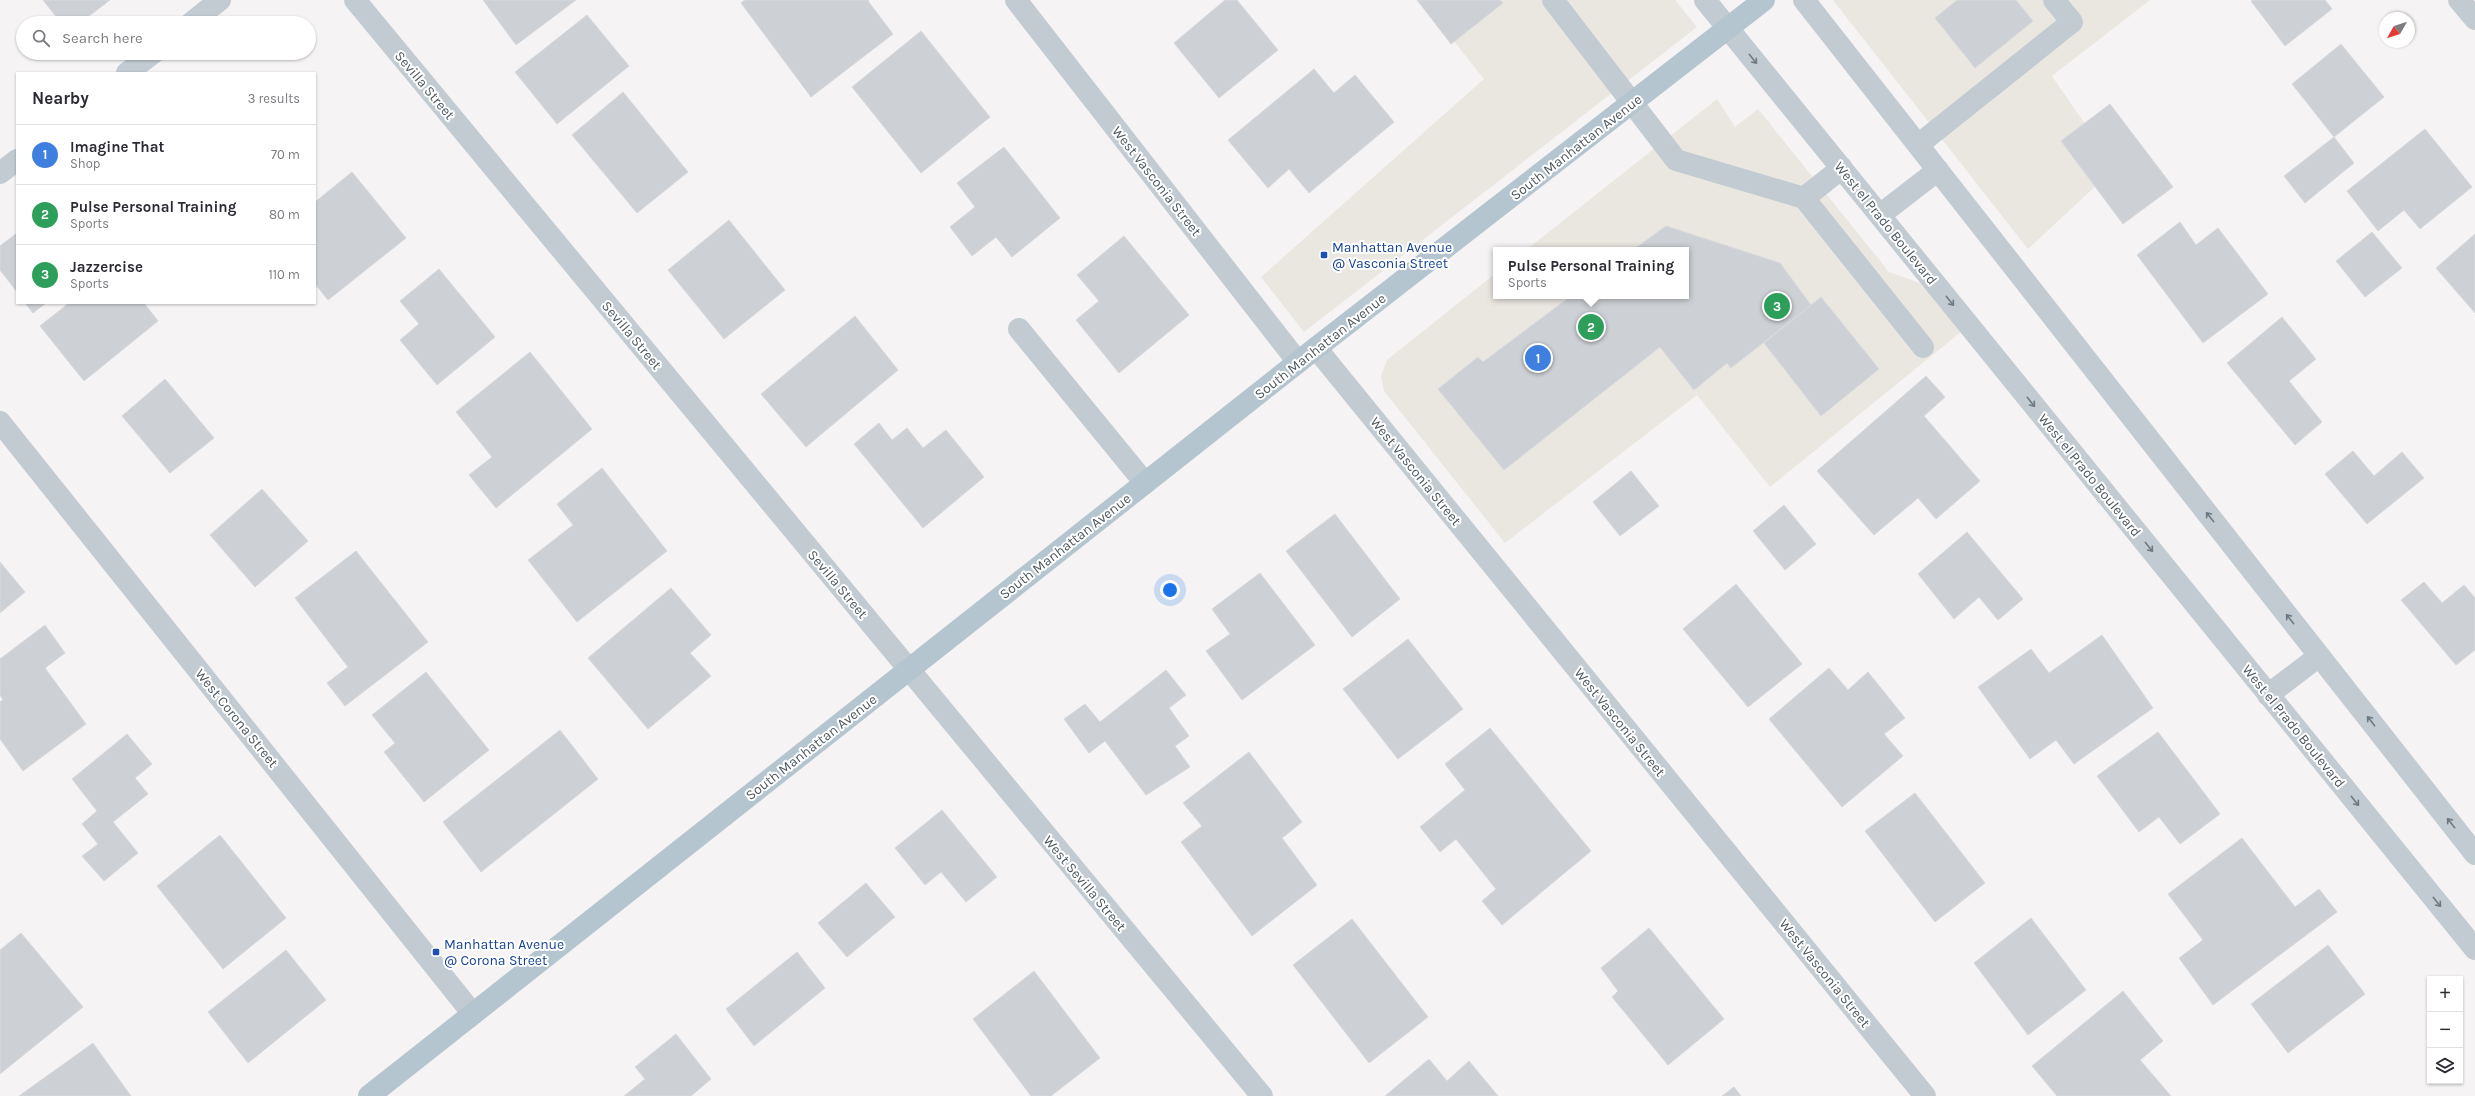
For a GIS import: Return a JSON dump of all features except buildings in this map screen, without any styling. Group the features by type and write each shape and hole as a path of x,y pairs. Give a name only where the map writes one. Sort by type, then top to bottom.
{"main road":[{"name":"South Manhattan Avenue","path":"369,1096 1298,362 1764,0"}],"street":[{"path":"200,16 220,0"},
{"name":"Sevilla Street","path":"355,0 908,669"},
{"name":"West Vasconia Street","path":"1016,0 1298,362"},
{"path":"1553,0 1676,160 1804,198 1923,347"},
{"name":"West el Prado Boulevard","path":"1705,0 2475,949"},
{"path":"1804,0 2475,854"},
{"path":"1918,145 2072,22 2054,0"},
{"path":"2460,0 2475,19"},
{"path":"128,72 144,60"},
{"path":"0,173 16,161"},
{"path":"1804,198 1842,168"},
{"path":"1880,215 1938,170"},
{"path":"1019,329 1145,483"},
{"name":"West Vasconia Street","path":"1316,348 1925,1096"},
{"name":"West Corona Street","path":"0,422 473,1014"},
{"path":"2268,694 2319,656"},
{"name":"West Sevilla Street","path":"908,669 1262,1096"}],"shaded area":[{"path":"1421,0 1675,0 1697,27 1304,332 1261,277 1484,79"},
{"path":"1833,0 2150,0 2052,76 2115,168 2028,249"},
{"path":"1717,99 1735,127 1758,109 1889,272 1923,284 1962,331 1770,487 1697,395 1505,543 1384,391 1381,376 1387,360 1493,275 1493,299 1689,299 1689,247 1530,247"}],"place":[{"name":"Manhattan Avenue @ Vasconia Street","path":"1324,255"},
{"name":"Jazzercise","path":"1777,306"},
{"name":"Pulse Personal Training","path":"1591,327"},
{"name":"Imagine That","path":"1538,358"},
{"name":"Manhattan Avenue @ Corona Street","path":"436,952"}]}
